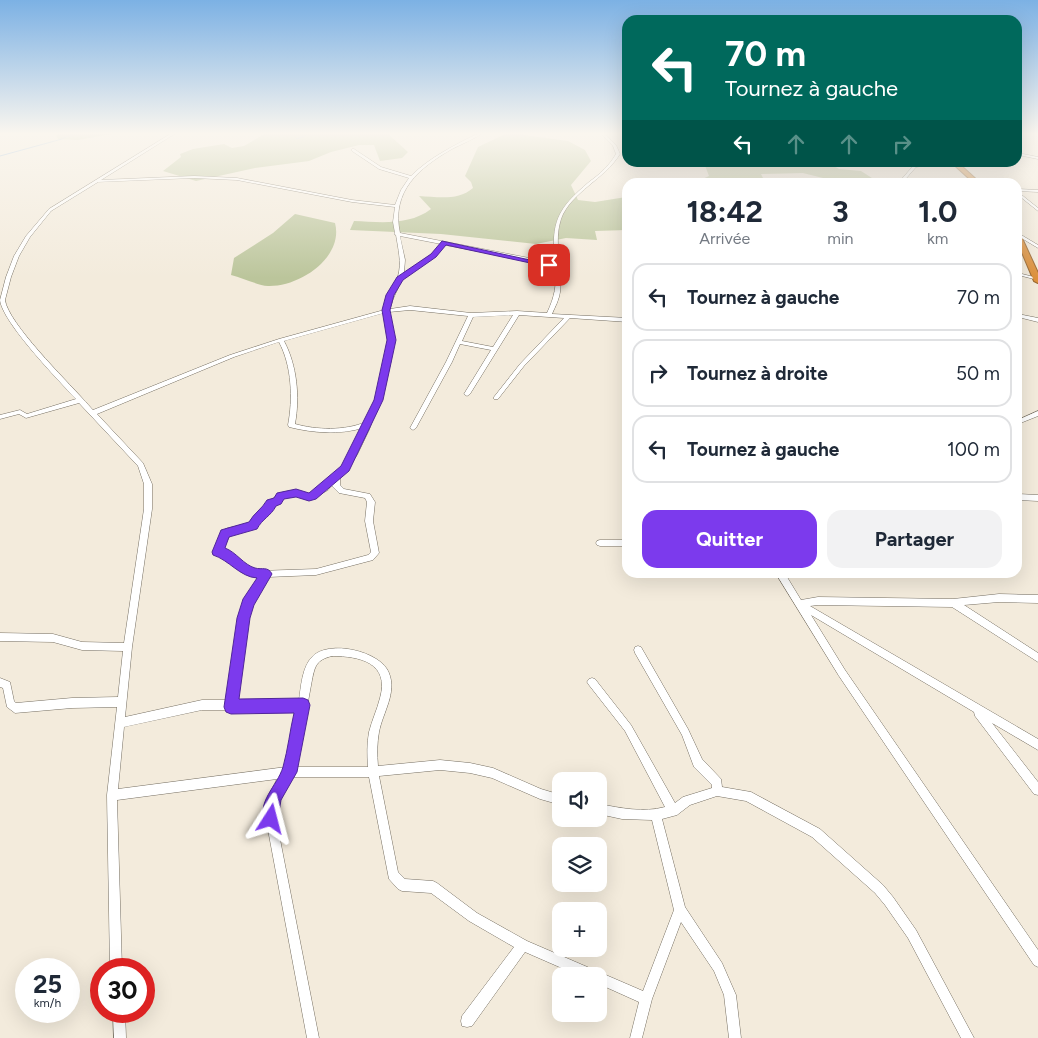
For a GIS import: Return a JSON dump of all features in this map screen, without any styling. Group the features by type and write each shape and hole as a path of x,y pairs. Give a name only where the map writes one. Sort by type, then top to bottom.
{"highway":[{"path":"1022,244 1037,280"}],"street":[{"path":"99,181 50,210 34,228 19,250 8,278 2,304 22,332 141,465 148,484 145,537 128,648 112,795 116,958"},
{"path":"250,181 352,201 395,206"},
{"path":"336,478 336,486 342,491 367,496 371,502 370,521 373,556 349,565 316,572 266,574 251,573 226,553 218,552 225,534 231,530 253,526 256,520 267,512 271,503 278,501 281,496 296,493 309,497 312,496 336,478 350,461 379,400 392,340 386,310 390,295 402,272 396,234 395,206 409,181"},
{"path":"549,314 558,290 555,248 557,227 565,209 591,181"},
{"path":"1022,192 1038,192"},
{"path":"1022,196 1038,210"},
{"path":"396,234 549,265 557,265"},
{"path":"1022,237 1038,247"},
{"path":"400,278 434,255 444,243"},
{"path":"549,265 558,271"},
{"path":"1022,275 1037,280"},
{"path":"93,413 232,356 386,310 410,308 470,315 517,313 622,320"},
{"path":"467,394 517,313"},
{"path":"413,428 470,315"},
{"path":"496,398 522,365 569,316"},
{"path":"1022,317 1038,320"},
{"path":"281,340 289,357 292,373 294,417 291,426 306,430 356,430 368,424"},
{"path":"458,342 495,349"},
{"path":"0,417 20,412 26,416 34,415 81,400"},
{"path":"1022,420 1038,413"},
{"path":"1022,497 1038,498"},
{"path":"600,543 622,543"},
{"path":"231,707 243,618 248,603 266,574"},
{"path":"784,578 842,673 1038,961"},
{"path":"800,604 818,601 953,602 999,598 1038,599"},
{"path":"953,602 1038,658"},
{"path":"800,604 974,709 1038,745"},
{"path":"0,637 53,638 82,646 128,648"},
{"path":"638,650 685,732 698,763 717,783 717,791"},
{"path":"313,1038 271,819 273,797 290,772 311,666 316,658 326,653 343,652 368,658 380,666 385,673 387,690 372,738 373,772 393,874 402,885 433,887 473,917 523,945 573,967"},
{"path":"0,682 7,685 10,704 15,708 72,702 122,702"},
{"path":"592,682 628,728 673,811"},
{"path":"120,723 202,706 222,704 231,707 303,705"},
{"path":"974,709 1038,790"},
{"path":"112,795 290,772 373,772 440,765 470,768 493,773 552,797"},
{"path":"607,811 622,814 656,816 673,811 687,800 717,791 747,796 816,833 879,890 912,934 968,1038"},
{"path":"656,816 680,910 718,967 730,995 735,1038"},
{"path":"636,1038 646,999 680,910"},
{"path":"467,1022 523,945"},
{"path":"607,982 646,999"},
{"path":"119,1023 120,1038"}],"green space":[{"path":"574,181 571,185 578,200 595,202 622,198 622,230 595,231 597,240 566,238 536,244 441,234 350,230 354,221 394,222 413,218 431,209 419,196 454,197 473,188 471,182"},
{"path":"295,214 335,223 336,236 333,247 317,268 293,281 268,286 231,275 234,258 273,233"}],"route":[{"path":"271,819 273,797 281,782 290,772 303,705 231,707 234,701 243,618 248,603 266,574 251,573 226,553 218,552 225,534 231,530 253,526 256,520 267,512 271,503 278,501 281,496 296,493 309,497 312,496 336,478 350,461 379,400 392,340 386,310 390,295 400,278 434,255 444,243 549,265"}]}
